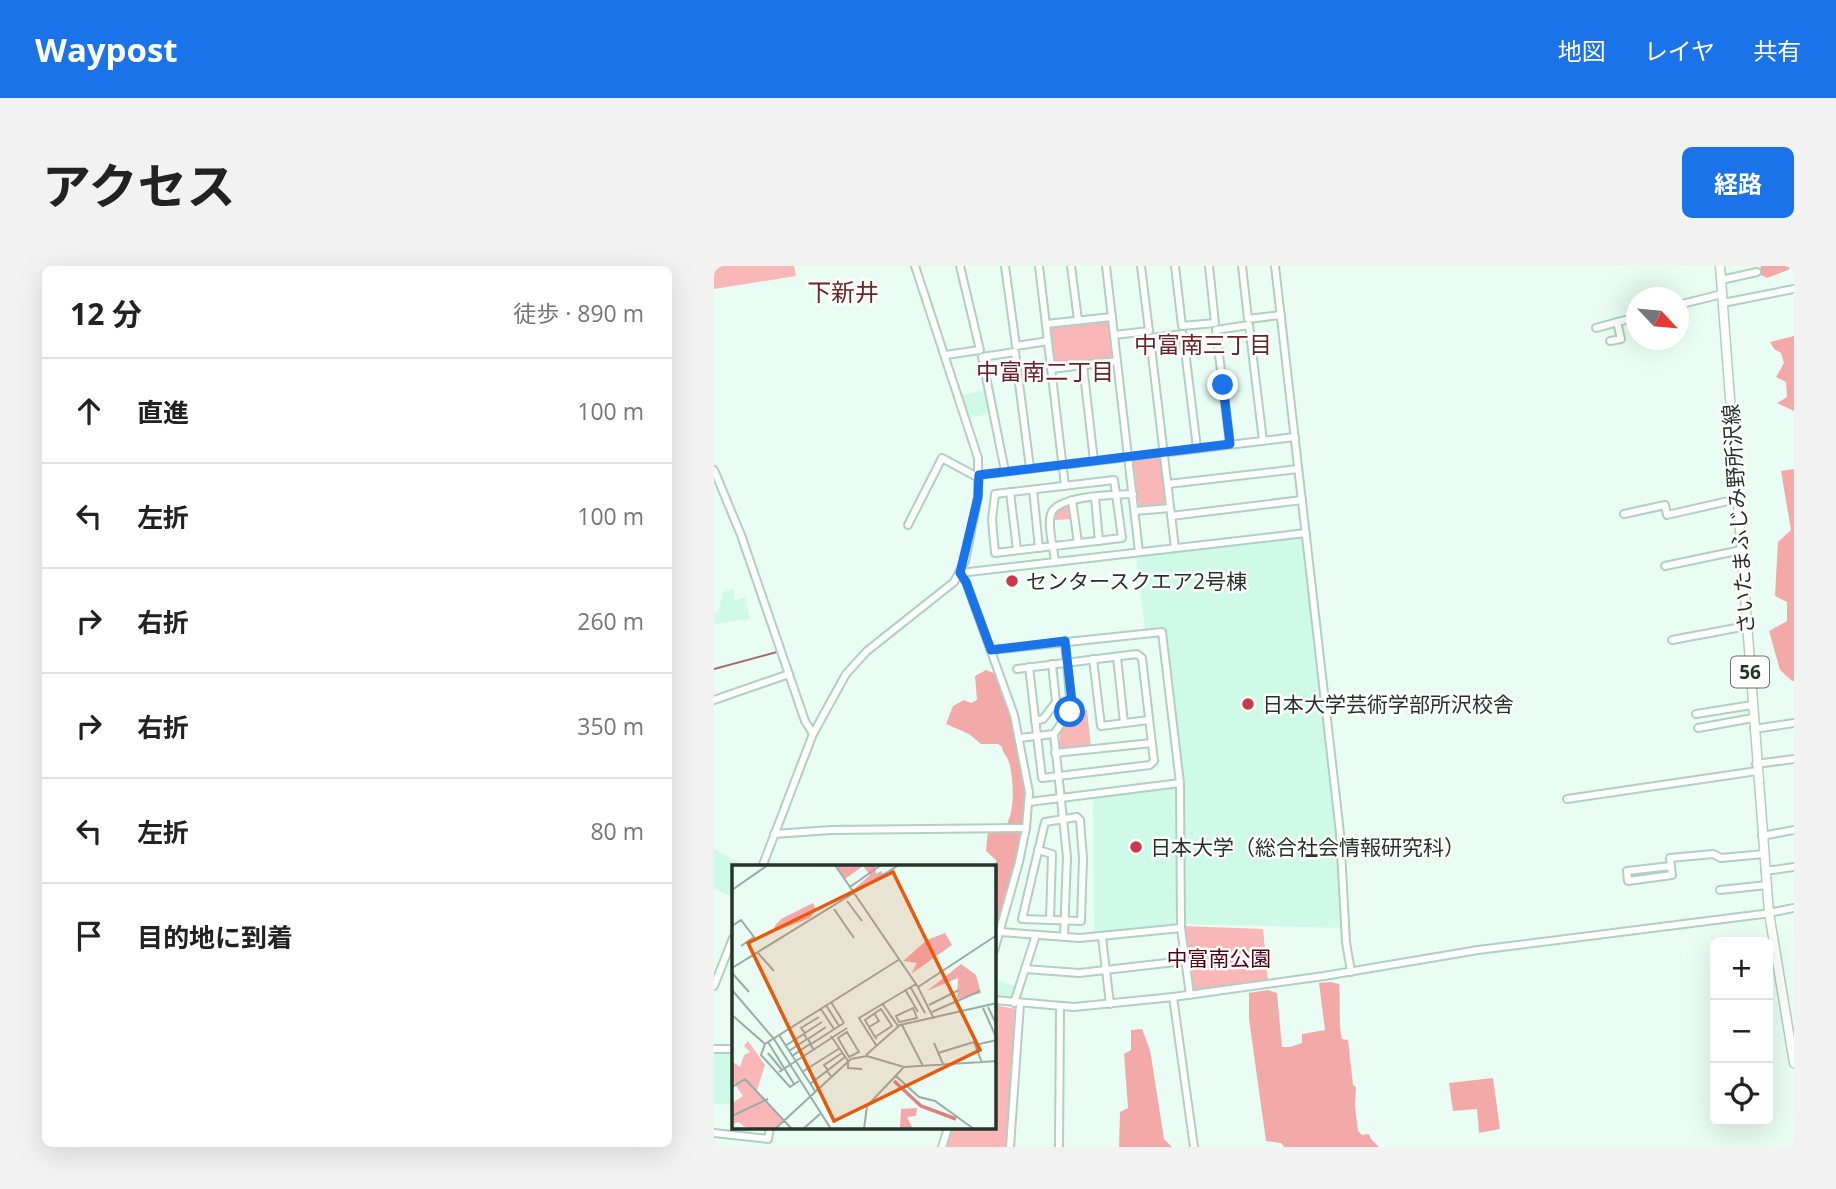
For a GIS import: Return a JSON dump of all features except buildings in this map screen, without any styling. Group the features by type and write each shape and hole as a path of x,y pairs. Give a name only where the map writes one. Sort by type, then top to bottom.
{"main road":[{"name":"さいたまふじみ野所沢線","path":"1720,266 1765,871 1769,913 1794,1063"}],"street":[{"path":"763,865 813,734 852,665 948,587 960,573 965,561 979,477 975,447 915,266"},
{"path":"944,355 980,350 960,266"},
{"path":"1005,266 1016,346 1048,341"},
{"path":"1039,266 1065,486"},
{"path":"1071,266 1078,320"},
{"path":"1106,266 1139,552"},
{"path":"1114,335 1149,331 1142,266"},
{"path":"1175,266 1182,326 1215,323 1209,266"},
{"path":"1242,266 1248,319 1281,315"},
{"path":"1275,266 1340,833 1346,942 1351,972"},
{"path":"1721,280 1757,272"},
{"path":"1689,304 1794,289"},
{"path":"1046,324 1112,317"},
{"path":"1596,328 1626,320"},
{"path":"1610,341 1621,339 1617,322"},
{"path":"1230,444 1216,330 1249,326 1263,441"},
{"path":"1175,548 1150,338 1183,334 1197,449"},
{"path":"1005,471 982,357 1015,352 1030,468"},
{"path":"1051,369 1117,361"},
{"path":"1083,365 1094,461"},
{"path":"908,524 942,458 979,477 1005,471 1295,437"},
{"path":"1168,484 1298,469"},
{"path":"714,470 741,535 807,727 813,734"},
{"path":"1114,481 1122,538 995,554 992,520 995,494 1065,486 1114,481"},
{"path":"1032,490 1039,548"},
{"path":"1010,492 1017,550"},
{"path":"1055,562 1051,513 1058,504 1072,500 1133,494"},
{"path":"1095,498 1099,541"},
{"path":"1624,514 1665,505 1667,514 1737,499"},
{"path":"1072,500 1078,543"},
{"path":"1135,512 1170,512 1302,500"},
{"path":"960,573 1306,533"},
{"path":"1665,566 1741,550"},
{"path":"960,573 966,582 1007,694 1028,781 1026,828 1009,904 996,945"},
{"path":"1672,640 1746,626"},
{"path":"991,650 1162,631 1180,783 1181,928 1190,995"},
{"path":"1064,937 1067,857 1054,734 1072,706 1065,641"},
{"path":"1017,669 1029,667 1052,664 1137,654 1142,658 1154,761 1150,765 1042,778 1029,667"},
{"path":"1117,657 1124,723"},
{"path":"1093,659 1101,726 1149,720"},
{"path":"1035,721 1043,719 1056,702 1052,664"},
{"path":"714,700 789,674"},
{"path":"1696,714 1752,705"},
{"path":"1698,728 1753,718"},
{"path":"1754,729 1794,723"},
{"path":"1019,738 1054,734"},
{"path":"1055,753 1152,743"},
{"path":"1567,799 1794,759"},
{"path":"1028,802 1180,783"},
{"path":"1077,817 1080,820 1083,858 1081,921 1022,919 1038,850 1045,821 1077,817"},
{"path":"774,834 831,830 1026,828"},
{"path":"1762,836 1794,830"},
{"path":"1038,850 1052,854 1050,920"},
{"path":"1671,866 1626,871 1628,881 1672,875 1671,866 1670,859 1713,853 1721,858 1764,854"},
{"path":"1765,871 1794,867"},
{"path":"1720,890 1767,885"},
{"path":"996,1000 1060,1007 1173,998 1478,950 1794,908"},
{"path":"1000,932 1102,937 1181,928"},
{"path":"1010,1147 1017,1003 1036,935"},
{"path":"1102,937 1110,1004"},
{"path":"714,986 732,941"},
{"path":"1026,969 1079,972 1184,961"},
{"path":"1173,998 1194,1147"},
{"path":"1059,1147 1060,1007"},
{"path":"714,1049 732,1049"},
{"path":"714,1133 768,1139 770,1130"},
{"path":"942,1147 947,1130"},
{"path":"751,1147 754,1138"}],"shaded area":[{"path":"1761,266 1792,266 1767,278 1759,274"},
{"path":"1794,336 1794,411 1777,403 1787,397 1786,382 1776,377 1784,363 1781,353 1774,349 1770,342"},
{"path":"986,390 991,413 970,418 962,395"},
{"path":"1794,469 1792,681 1780,670 1769,631 1787,621 1787,602 1775,596 1778,542 1791,530 1781,471"},
{"name":"日本大学芸術学部所沢校舎","path":"1304,535 1337,830 1343,928 1184,924 1183,783 1165,627 1145,629 1136,557"},
{"path":"734,589 734,600 745,597 750,619 715,624 714,613 718,613 723,592"},
{"path":"986,670 996,674 1020,748 1024,779 1024,814 1019,846 1006,904 997,929 996,860 986,851 988,830 1003,830 1010,816 1013,788 1009,762 998,744 981,744 969,734 946,724 953,706 964,700 971,703 977,700 975,676"},
{"name":"日本大学（総合社会情報研究科）","path":"1177,786 1179,925 1094,936 1093,796"},
{"path":"714,849 743,865 732,865 732,897 714,889"},
{"path":"996,980 1017,987 1012,999 996,997"},
{"path":"1319,983 1339,984 1341,1033 1342,1039 1348,1040 1353,1085 1356,1087 1358,1131 1362,1135 1369,1134 1379,1147 1284,1147 1281,1143 1266,1141 1249,1019 1249,993 1268,990 1277,993 1282,1047 1290,1047 1302,1043 1302,1034 1325,1030"},
{"path":"1142,1029 1150,1050 1164,1139 1172,1147 1119,1147 1120,1112 1128,1108 1124,1054 1131,1050 1131,1030"},
{"path":"714,1051 732,1051 732,1104 714,1104"},
{"path":"1493,1078 1500,1129 1479,1133 1477,1109 1453,1111 1449,1083"}],"green space":[{"path":"714,266 794,266 796,276 714,289"},
{"path":"1108,319 1113,359 1053,365 1049,326"},
{"path":"1161,455 1168,505 1139,509 1133,458"},
{"path":"1069,505 1071,519 1055,520 1059,509"},
{"path":"1087,710 1091,747 1059,751 1060,732 1076,711"},
{"name":"中富南公園","path":"1183,926 1263,929 1268,982 1193,992"},
{"path":"996,1005 1016,1009 1009,1147 945,1147 950,1130 996,1130"}],"waterway":[{"path":"714,669 777,652"}],"place":[{"name":"センタースクエア2号棟","path":"1012,581"},
{"name":"日本大学芸術学部所沢校舎","path":"1248,704"},
{"name":"日本大学（総合社会情報研究科）","path":"1136,847"}],"district":[{"name":"下新井","path":"843,291"},
{"name":"中富南三丁目","path":"1203,344"},
{"name":"中富南二丁目","path":"1045,371"}],"route":[{"path":"1070,712 1072,702 1065,641 991,650 966,582 960,573 978,497 979,475 1230,444 1223,385"}]}
